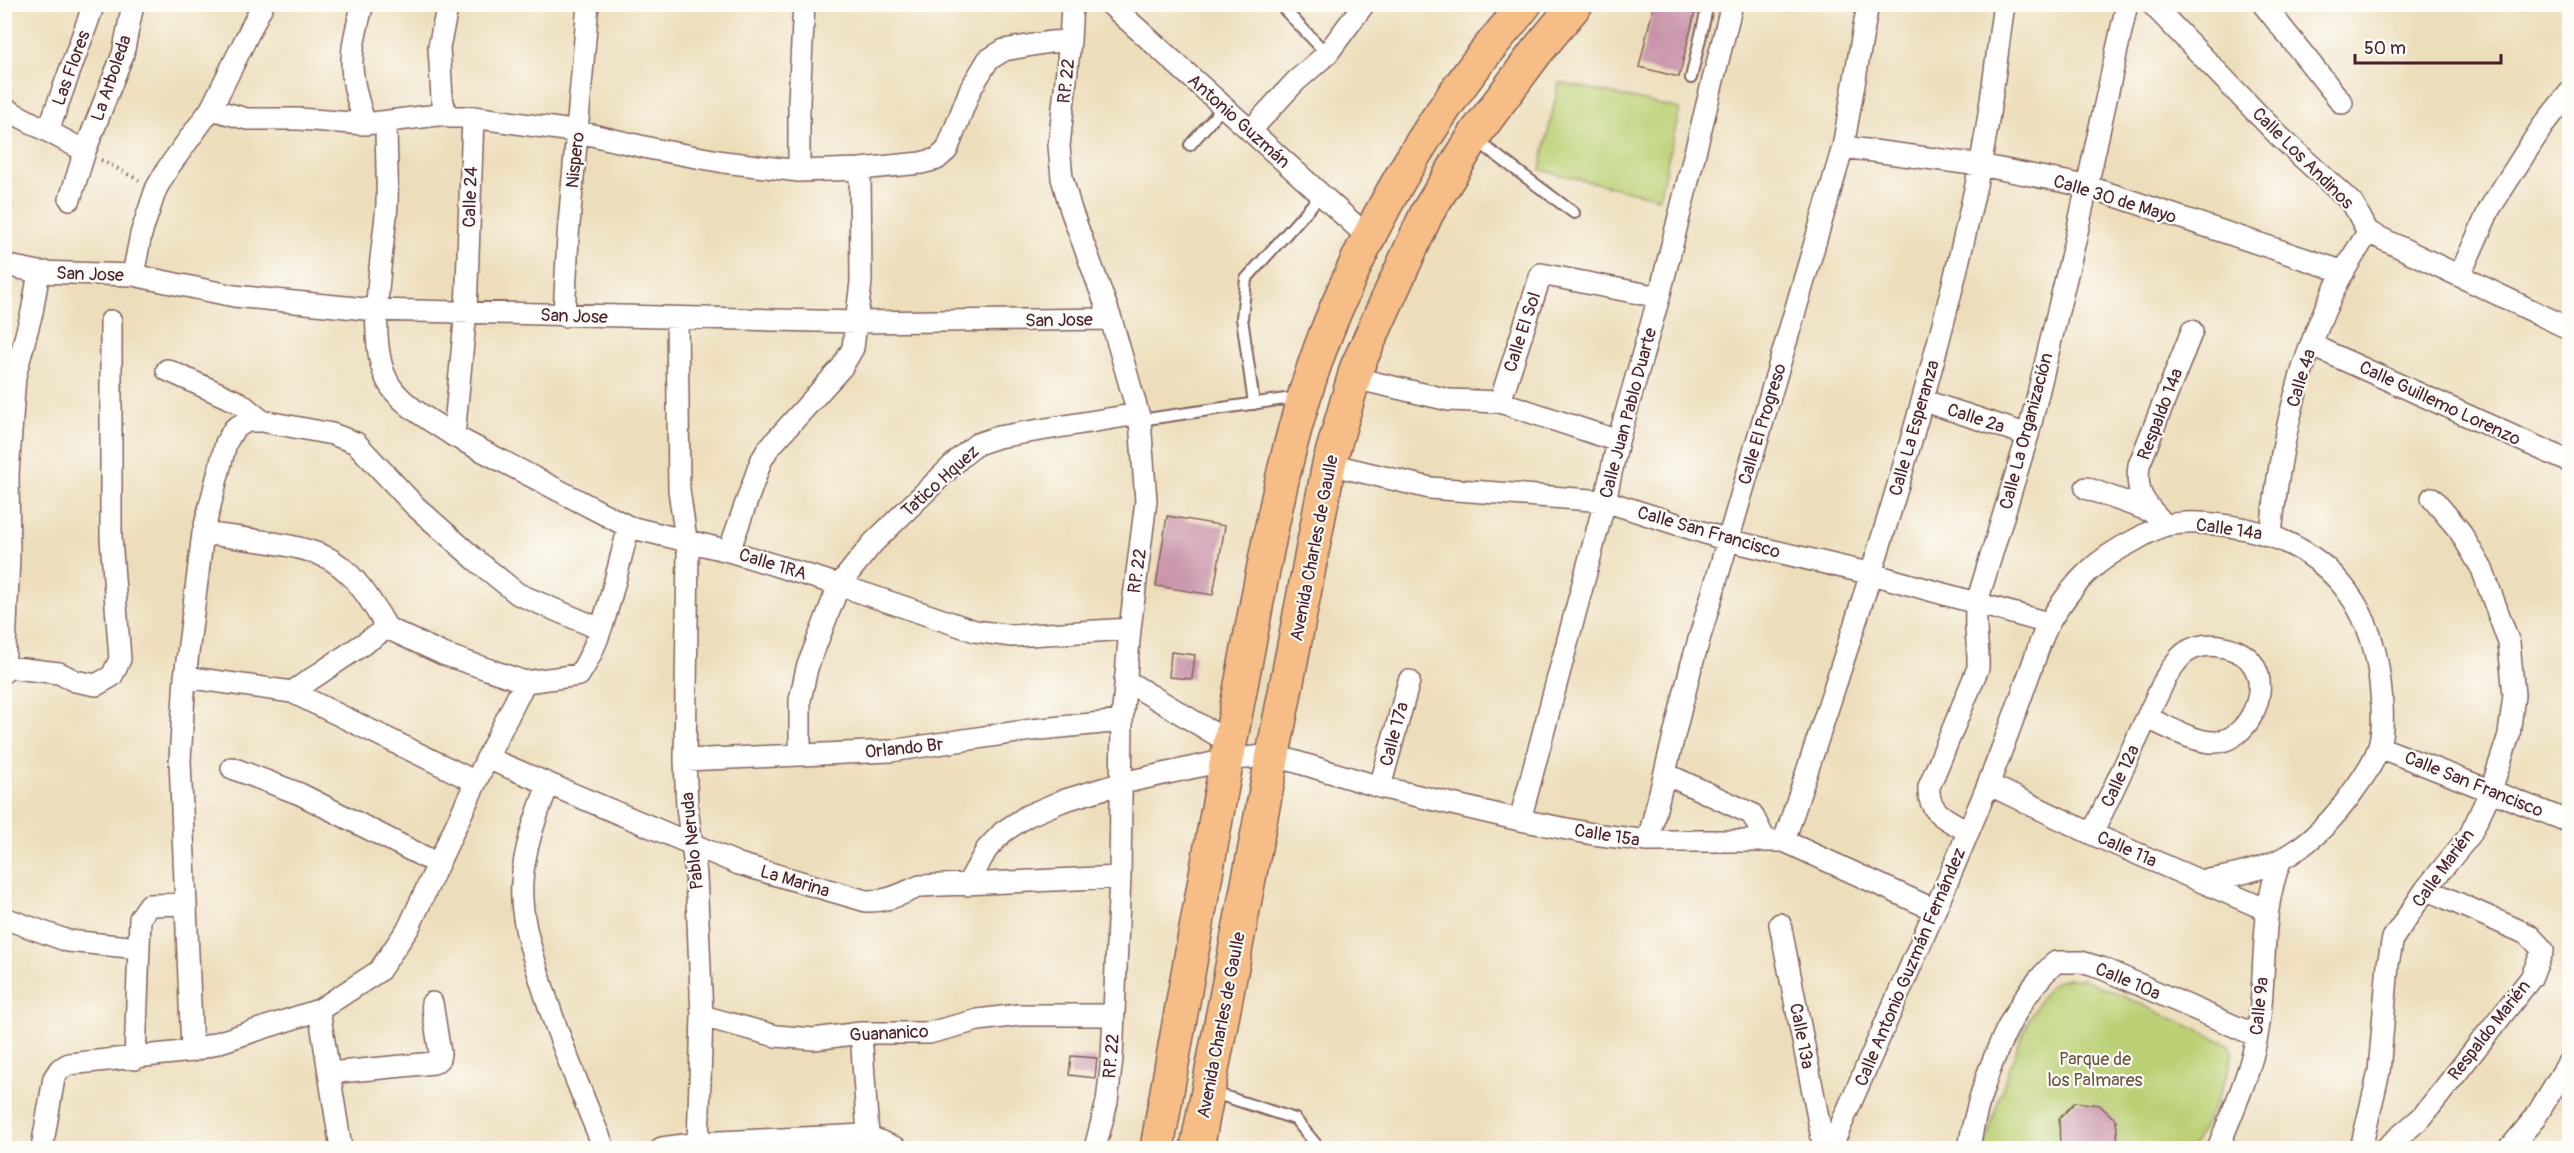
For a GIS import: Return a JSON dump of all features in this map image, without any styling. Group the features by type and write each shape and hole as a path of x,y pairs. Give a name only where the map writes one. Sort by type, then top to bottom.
{"main road":[{"path":"1156,1149 1228,751 1282,477 1305,396 1332,318 1368,237 1418,151 1471,71 1525,4"},
{"name":"Avenida Charles de Gaulle","path":"1197,1149 1329,464 1354,378 1390,292 1427,213 1473,138 1537,51 1576,4"}],"street":[{"name":"Las Flores","path":"48,131 94,4"},
{"name":"La Arboleda","path":"70,199 85,151 123,54 133,4"},
{"path":"133,275 141,234 156,189 211,109 263,4"},
{"name":"Calle 1RA","path":"363,4 352,45 353,88 376,123 387,203 376,310 378,345 383,370 394,392 455,425 628,527 729,551 992,635 1130,629"},
{"path":"446,114 442,98 439,47 448,4"},
{"name":"Nispero","path":"564,316 569,224 579,132 588,4"},
{"path":"799,171 799,101 804,4"},
{"name":"RP. 22","path":"1072,4 1059,146 1062,178 1071,210 1111,319 1139,417 1146,501 1130,629 1122,721 1120,877 1112,1058 1107,1102 1095,1149"},
{"name":"Antonio Guzmán","path":"1110,4 1368,237"},
{"path":"1250,131 1295,82 1327,54 1364,4"},
{"name":"Calle Juan Pablo Duarte","path":"1520,820 1605,501 1618,441 1659,297 1732,4"},
{"name":"Calle El Progreso","path":"1648,841 1691,667 1843,147 1868,4"},
{"name":"Calle La Esperanza","path":"1774,841 1872,574 1924,401 1980,165 2004,4"},
{"name":"Calle La Organización","path":"1968,831 1939,815 1928,798 1932,776 1978,668 1974,620 1977,602 2028,435 2075,241 2127,4"},
{"name":"Calle Los Andinos","path":"2152,4 2279,136 2353,204 2368,232"},
{"path":"2262,4 2342,103"},
{"path":"211,109 247,119 376,123 446,114 450,117 473,117 579,132 724,162 799,171 860,169 921,163 938,159 947,150 970,90 988,60 1004,50 1070,41"},
{"path":"2460,275 2490,208 2542,127 2566,101"},
{"path":"4,108 85,151"},
{"name":"Calle 24","path":"455,425 466,311 473,117"},
{"name":"Calle 30 de Mayo","path":"1843,147 1980,165 2086,186 2344,272"},
{"path":"729,551 761,461 768,449 842,367 853,348 858,322 861,282 860,169"},
{"path":"2368,232 2570,329"},
{"name":"Calle 4a","path":"2271,535 2276,480 2293,402 2311,345 2335,287 2368,232"},
{"name":"San Jose","path":"4,265 39,272 133,275 234,296 376,310 858,322 1111,319"},
{"path":"39,272 32,312 10,374 6,473 5,670 58,673 75,681 96,685 112,676 120,659 111,538 111,321"},
{"name":"Calle El Sol","path":"1500,402 1541,274 1659,297"},
{"name":"Pablo Neruda","path":"677,318 679,490 688,553 685,760 696,874 702,1016 698,1143"},
{"name":"Respaldo 14a","path":"2159,518 2144,501 2137,484 2139,465 2192,331"},
{"name":"Calle Guillemo Lorenzo","path":"2311,345 2570,462"},
{"path":"167,370 240,403 262,420"},
{"path":"1354,378 1449,400 1500,402 1618,441"},
{"name":"Calle 2a","path":"1924,401 2028,435"},
{"name":"Tatico Hquez","path":"800,754 800,700 807,668 839,585 873,543 977,444 998,437 1139,417"},
{"path":"192,1051 180,760 185,677 203,532 226,443 234,429 247,421 262,420 332,434 356,443 415,506 518,594 600,629"},
{"name":"Calle San Francisco","path":"1329,464 1430,488 1605,501 1727,540 1872,574 2048,623"},
{"path":"2086,488 2159,518"},
{"name":"Calle Marién","path":"2361,1149 2379,1072 2388,964 2393,938 2426,889 2470,835 2491,790 2509,735 2514,695 2509,643 2482,569 2459,530 2432,498"},
{"name":"Calle 14a","path":"1988,784 2048,623 2076,582 2101,559 2159,518 2233,526 2271,535 2307,552 2337,577 2362,613 2378,663 2383,707 2379,747 2368,769 2333,818 2312,841 2281,859 2232,877 2201,882"},
{"path":"203,532 313,551 333,561 353,577 387,628 443,654 525,682 579,675 588,663 600,629 628,527"},
{"path":"292,692 387,628"},
{"name":"Calle 12a","path":"2092,834 2166,677 2178,660 2191,649 2210,645 2227,647 2255,666 2260,680 2258,700 2248,721 2228,740 2215,742 2200,740 2147,718"},
{"path":"185,677 292,692 476,782"},
{"path":"1125,680 1228,751"},
{"name":"Calle 17a","path":"1380,787 1409,681"},
{"path":"42,1149 54,1078 60,1069 69,1064 135,1059 192,1051 319,1010 379,970 409,927 487,758 525,682"},
{"name":"Orlando Br","path":"685,760 891,751 1030,730 1122,721"},
{"name":"Calle San Francisco","path":"2379,747 2570,822"},
{"path":"967,885 987,849 1003,832 1027,816 1062,801 1228,751 1273,755"},
{"name":"Calle 15a","path":"1273,755 1380,787 1520,820 1648,841 1774,841 1935,910"},
{"name":"La Marina","path":"487,758 739,864 866,901 888,900 920,886 1120,877"},
{"path":"232,768 300,794 438,864"},
{"path":"1666,774 1752,814 1774,841"},
{"name":"Calle Antonio Guzmán Fernández","path":"1831,1149 1988,784"},
{"name":"Calle 11a","path":"1988,784 2092,834 2267,910"},
{"path":"548,785 535,819 525,856 522,891 524,923 548,1007 604,1149"},
{"name":"Calle 9a","path":"2218,1149 2257,1036 2267,910 2274,877 2281,859"},
{"name":"Respaldo Marién","path":"2386,1149 2422,1117 2531,978 2543,950 2529,934 2426,889"},
{"path":"135,1059 141,918 149,905 186,904"},
{"path":"4,918 68,941 139,948"},
{"name":"Calle 13a","path":"1780,924 1824,1149"},
{"name":"Calle 10a","path":"1969,1149 1974,1117 2014,1018 2030,989 2056,962 2081,962 2101,968 2257,1036"},
{"path":"329,1073 434,1064 439,1059 440,1053 432,1003"},
{"path":"319,1010 341,1149"},
{"name":"Guananico","path":"702,1016 758,1032 799,1039 861,1033 929,1033 978,1020 1019,1015 1114,1015"},
{"path":"861,1033 868,1135"},
{"path":"2510,1149 2535,1118 2570,1060"},
{"path":"663,1149 698,1143 868,1135 896,1149"}],"lane":[{"path":"1279,4 1327,54"},
{"path":"1691,78 1708,4"},
{"path":"1190,145 1223,107"},
{"path":"1473,138 1574,213"},
{"path":"1254,404 1242,318 1246,279 1321,195"},
{"path":"1139,417 1305,396"},
{"path":"1208,1091 1295,1119 1319,1149"}],"path":[{"path":"85,151 156,189"}],"green space":[{"path":"1559,82 1680,109 1659,198 1540,170"},
{"name":"Parque de los Palmares","path":"2067,979 2083,979 2228,1044 2233,1052 2226,1078 2192,1148 1985,1148 2012,1060 2033,1012 2054,983"}],"building":[{"path":"1654,4 1697,4 1679,77 1639,67"},
{"path":"1167,516 1225,526 1213,595 1156,586"},
{"path":"1171,652 1195,655 1192,679 1169,677"},
{"path":"1071,1056 1097,1058 1095,1078 1069,1075"},
{"path":"2075,1102 2099,1105 2116,1120 2118,1144 2114,1149 2060,1149 2059,1119"}]}
